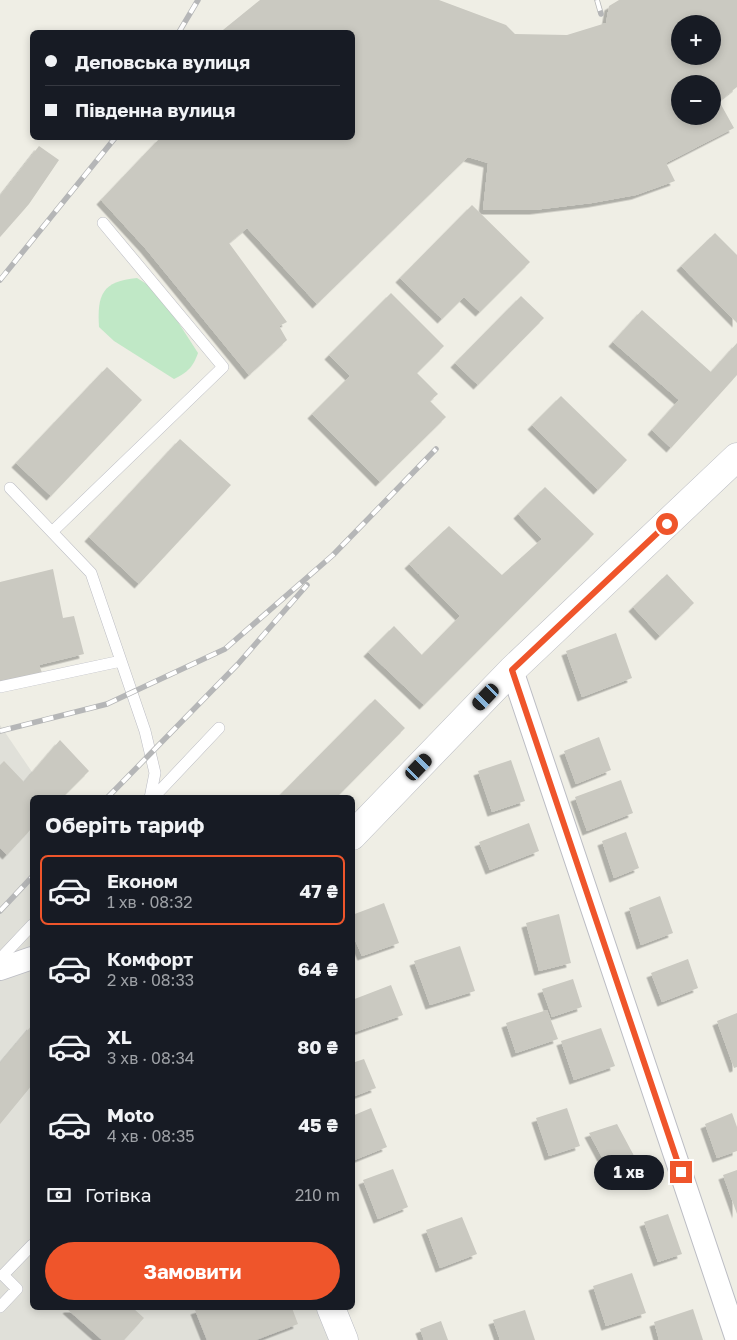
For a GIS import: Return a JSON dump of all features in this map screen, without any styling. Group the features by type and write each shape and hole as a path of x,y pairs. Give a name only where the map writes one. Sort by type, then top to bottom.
{"main road":[{"path":"355,833 512,670 737,457"},
{"path":"332,1310 344,1340"}],"street":[{"path":"512,670 737,1340"},
{"path":"0,969 30,959"}],"lane":[{"path":"52,532 223,367 103,224"},
{"path":"10,488 91,573 145,731 155,773 152,795"},
{"path":"0,687 121,661"},
{"path":"155,795 219,728"},
{"path":"0,959 30,927"},
{"path":"0,1308 17,1289 3,1275 30,1247"}],"shaded area":[{"path":"0,725 48,795 30,795 30,1310 317,1310 329,1340 0,1340"}],"green space":[{"path":"137,278 158,291 198,353 189,369 174,379 114,341 99,327 99,306 104,292 116,282"}],"building":[{"path":"260,0 439,0 506,25 515,34 567,35 606,23 609,6 619,0 737,0 737,87 721,99 721,75 671,75 671,125 721,125 721,105 734,128 666,163 675,181 636,195 592,203 534,210 483,210 488,163 468,157 317,304 247,228 229,243 287,322 279,326 287,340 249,375 145,248 101,200 158,140 355,140 355,30 223,30"},
{"path":"39,146 59,160 29,204 0,237 0,196"},
{"path":"472,205 530,262 480,312 464,297 442,319 400,278"},
{"path":"715,233 737,255 737,323 681,266"},
{"path":"391,293 444,346 417,373 438,394 430,401 446,417 380,482 312,414 350,376 329,355"},
{"path":"521,296 544,318 478,385 455,363"},
{"path":"642,310 711,372 737,343 737,375 671,448 652,430 679,400 613,342"},
{"path":"107,367 142,400 51,496 16,463"},
{"path":"561,396 627,460 598,490 532,425"},
{"path":"180,439 231,485 139,584 89,537"},
{"path":"545,487 594,534 424,705 368,652 394,626 422,655 460,616 409,564 449,526 502,575 542,539 518,514"},
{"path":"53,569 63,618 74,616 84,654 39,665 43,675 0,683 0,582"},
{"path":"667,574 694,603 660,636 633,607"},
{"path":"616,633 632,678 582,697 566,651"},
{"path":"375,699 405,728 339,795 280,795"},
{"path":"599,737 611,770 576,784 564,751"},
{"path":"60,740 89,771 65,795 30,795 30,830 7,855 0,848 0,765 4,761 24,782"},
{"path":"511,760 525,801 492,812 478,771"},
{"path":"621,780 633,813 587,831 575,797"},
{"path":"529,823 539,851 490,870 479,842"},
{"path":"626,832 639,868 614,878 602,841"},
{"path":"660,896 673,933 641,945 629,908"},
{"path":"384,903 399,943 362,956 355,940 355,914"},
{"path":"559,914 571,963 539,971 526,923"},
{"path":"460,946 475,991 430,1005 414,961"},
{"path":"688,959 698,988 662,1002 651,973"},
{"path":"573,979 582,1007 552,1017 542,989"},
{"path":"391,985 403,1015 355,1032 355,999"},
{"path":"547,1010 558,1039 516,1053 506,1023"},
{"path":"737,1013 737,1067 734,1068 717,1021"},
{"path":"30,1027 30,1087 0,1124 0,1063"},
{"path":"601,1028 615,1066 574,1080 561,1041"},
{"path":"364,1059 376,1088 355,1096 355,1062"},
{"path":"371,1108 387,1147 355,1160 355,1115"},
{"path":"567,1108 580,1146 549,1156 536,1118"},
{"path":"732,1113 737,1127 737,1151 717,1158 705,1124"},
{"path":"617,1124 640,1167 612,1176 589,1133"},
{"path":"393,1169 408,1207 378,1219 363,1180"},
{"path":"737,1170 737,1214 723,1175"},
{"path":"668,1214 682,1254 658,1262 644,1222"},
{"path":"462,1217 477,1254 440,1268 426,1230"},
{"path":"632,1273 646,1313 606,1326 593,1286"},
{"path":"693,1309 703,1340 659,1340 654,1322"},
{"path":"68,1310 135,1310 144,1318 124,1340 102,1340"},
{"path":"195,1310 293,1310 298,1324 256,1340 207,1340"},
{"path":"525,1310 535,1340 500,1340 493,1320"},
{"path":"441,1321 448,1340 424,1340 420,1329"}],"railway":[{"path":"180,30 198,0"},
{"path":"597,0 601,14"},
{"path":"0,280 113,140"},
{"path":"0,731 107,704 225,649 333,555 436,449"},
{"path":"110,795 238,664 307,585"},
{"path":"0,911 30,879"}],"route":[{"path":"667,524 512,670 681,1172"}]}
